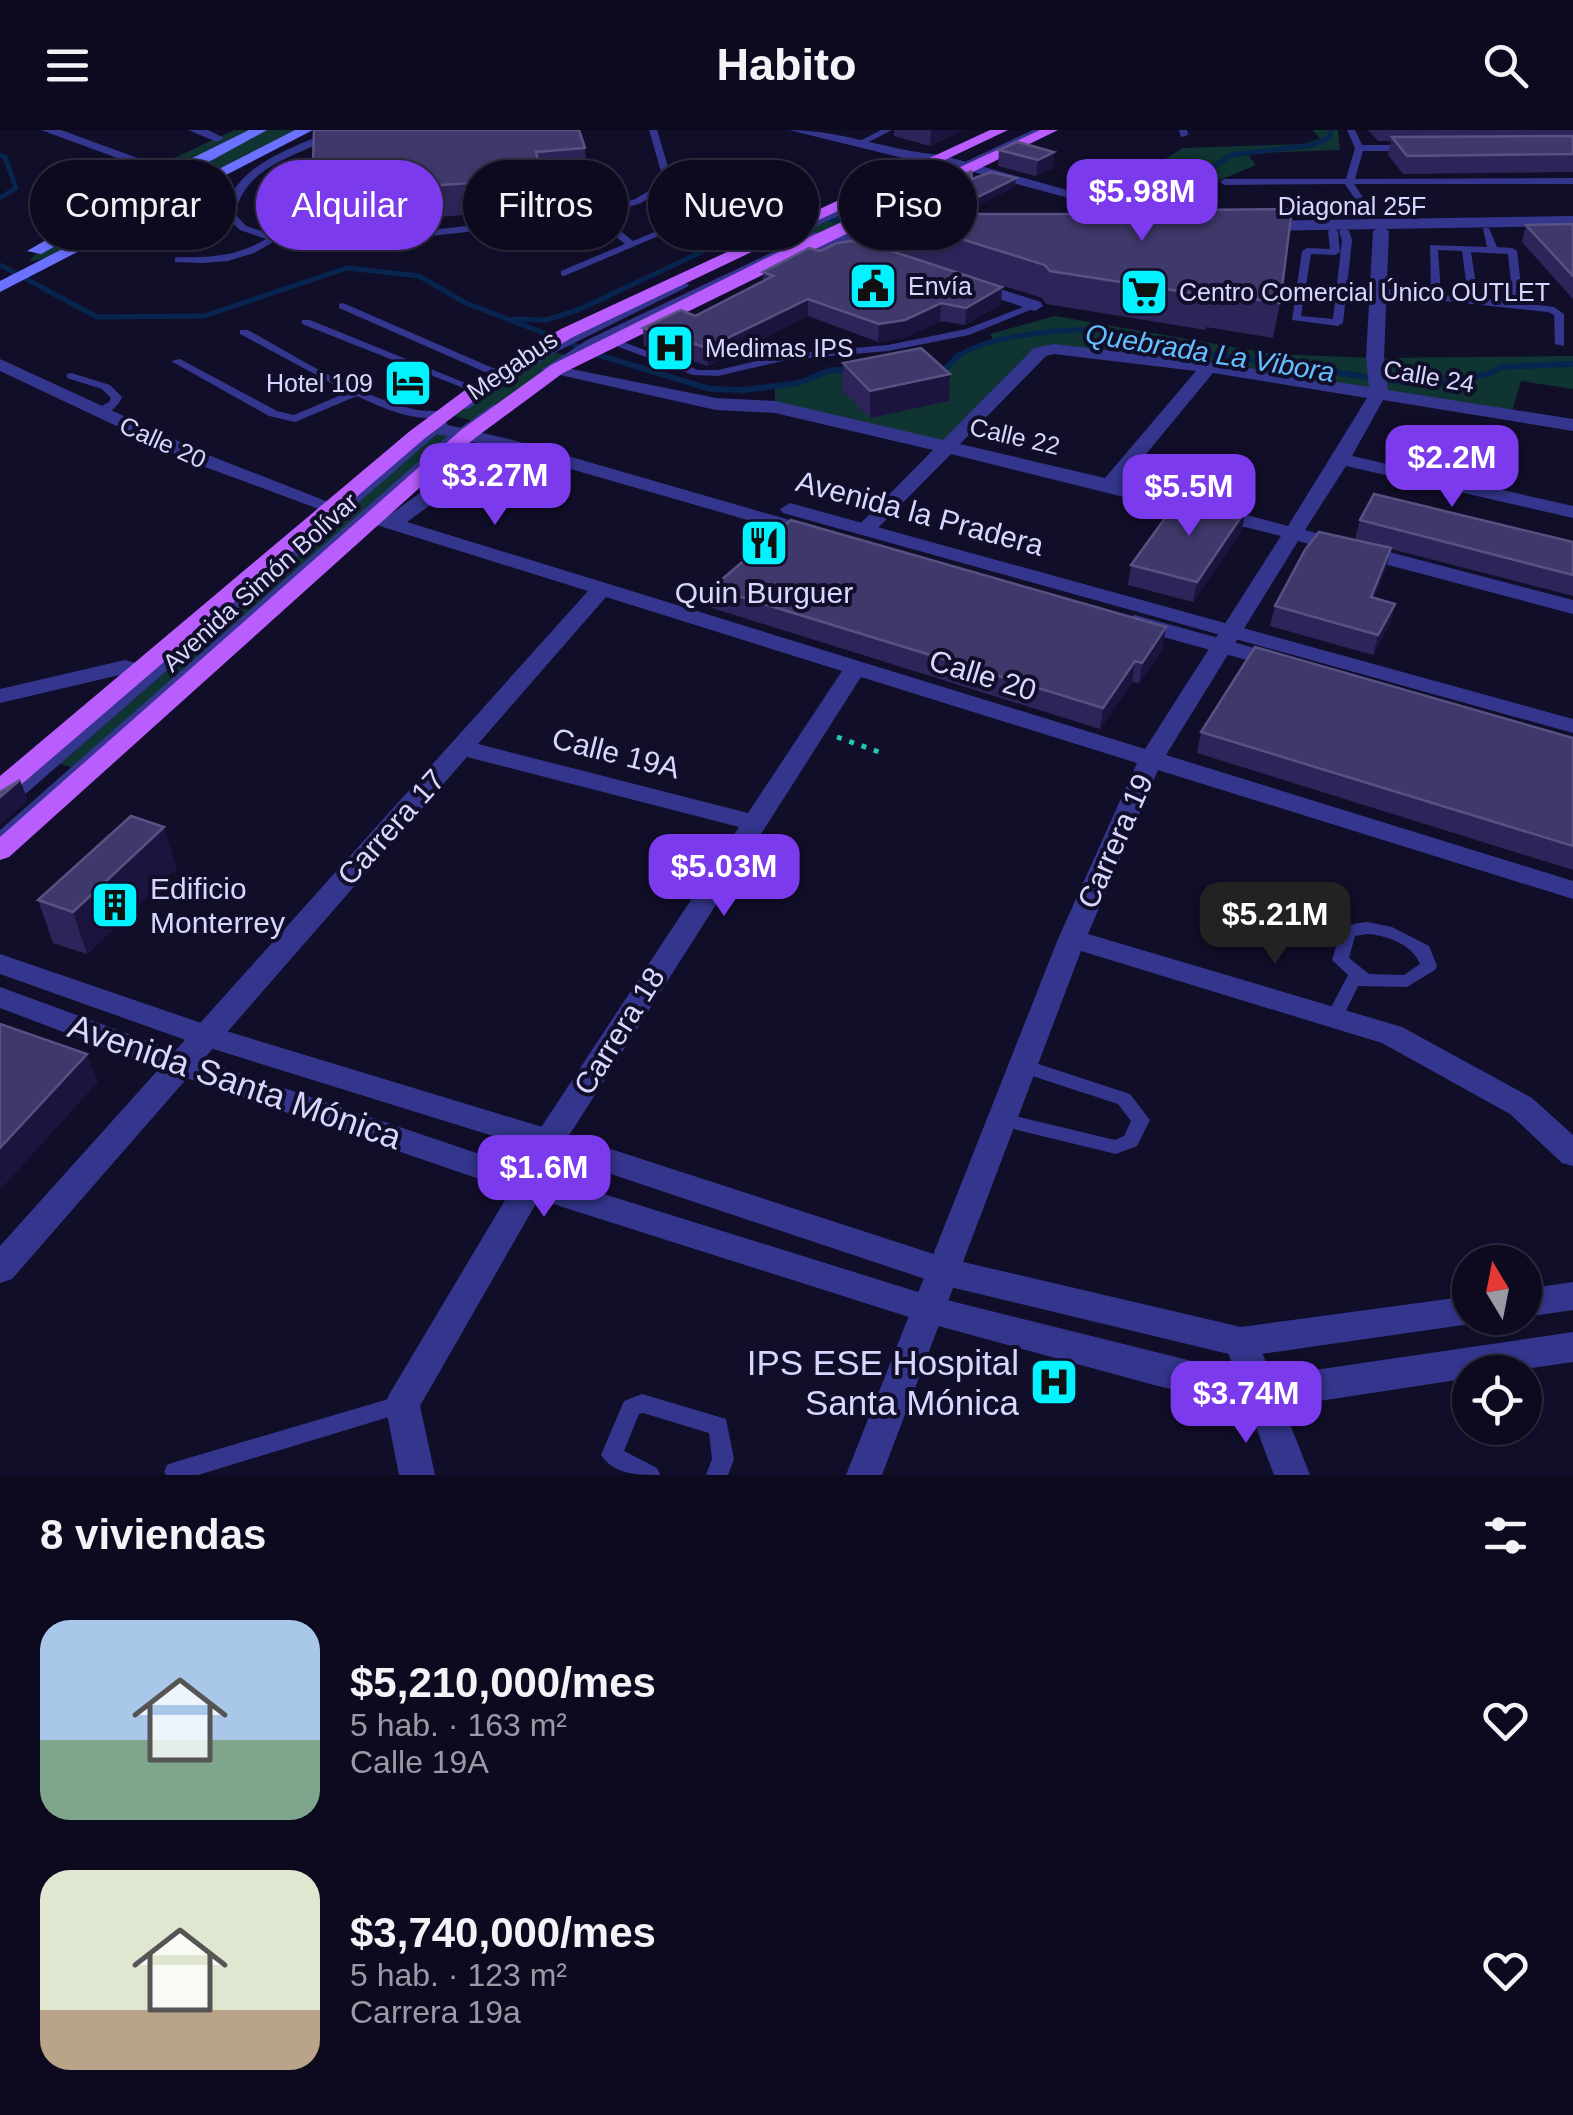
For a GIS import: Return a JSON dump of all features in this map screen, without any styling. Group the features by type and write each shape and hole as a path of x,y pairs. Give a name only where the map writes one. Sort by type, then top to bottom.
{"main road":[{"path":"187,160 234,130"},
{"path":"198,160 260,130"},
{"path":"206,160 283,130"},
{"path":"236,166 306,130"},
{"name":"Avenida Simón Bolívar","path":"963,160 1001,130"},
{"name":"Avenida Simón Bolívar","path":"974,160 1051,130"},
{"name":"Avenida Simón Bolívar","path":"0,851 384,520 475,389 498,374 558,357 651,320 822,231 839,209"},
{"name":"Avenida Simón Bolívar","path":"0,789 331,507 452,423 558,357 572,335 839,224"},
{"path":"3,279 19,260 37,250"},
{"path":"3,279 72,250"}],"street":[{"path":"48,130 124,160"},
{"path":"195,130 217,138"},
{"path":"796,130 921,160"},
{"path":"977,174 1121,214"},
{"name":"Diagonal 25F","path":"1573,221 1377,224 1238,229 1338,231 1377,224 1486,230 1573,229"},
{"name":"Carrera 19","path":"864,1475 932,1310 1072,940 1150,761 1342,459 1378,380 1377,224"},
{"path":"822,231 839,238"},
{"path":"871,250 886,256 896,250"},
{"path":"960,282 1035,306"},
{"name":"Calle 24","path":"949,448 1040,352 1070,348 1210,368 1378,380 1573,425"},
{"name":"Calle 22","path":"558,357 716,404 775,406 1110,486 1573,607"},
{"name":"Calle 20","path":"0,364 96,413 251,481 331,507"},
{"path":"1110,486 1210,368"},
{"name":"Avenida la Pradera","path":"452,423 502,444 1573,726"},
{"name":"Avenida la Pradera","path":"452,423 866,529 1573,745"},
{"path":"384,520 502,444"},
{"path":"866,529 949,448"},
{"path":"1342,459 1573,512"},
{"name":"Calle 20","path":"384,520 1573,890"},
{"name":"Carrera 17","path":"0,1269 602,589"},
{"path":"0,696 125,666 138,671"},
{"name":"Carrera 18","path":"402,1404 530,1184 550,1141 854,668"},
{"name":"Calle 19A","path":"463,748 752,822"},
{"path":"1072,940 1336,1015 1392,1035 1522,1106 1573,1154"},
{"name":"Avenida Santa Mónica","path":"0,964 204,1035 550,1141 946,1272 1242,1342 1452,1313"},
{"name":"Avenida Santa Mónica","path":"0,997 179,1064 530,1184 932,1310 1154,1370 1260,1394 1573,1346"},
{"path":"1542,1300 1573,1296"},
{"path":"1242,1342 1292,1475"},
{"path":"402,1404 417,1475"}],"lane":[{"path":"284,160 340,130"},
{"path":"628,204 669,183 652,130"},
{"path":"858,144 888,130"},
{"path":"966,160 1016,130"},
{"path":"971,160 1040,130"},
{"path":"1349,184 1359,148 1351,130"},
{"path":"1359,148 1417,148"},
{"path":"256,175 246,180 231,200 230,215 243,228 256,232"},
{"path":"1224,182 1573,181"},
{"path":"1349,184 1377,224"},
{"path":"1486,230 1493,250"},
{"path":"765,280 822,231"},
{"name":"Megabus","path":"600,342 822,231"},
{"path":"1338,231 1346,240 1338,323 1296,318 1307,251 1334,252 1338,231"},
{"path":"564,273 648,236"},
{"path":"1436,296 1433,247 1512,251 1518,306"},
{"path":"1466,248 1473,301"},
{"path":"178,260 232,259 257,250"},
{"path":"1379,291 1558,314 1560,344"},
{"path":"344,306 498,374"},
{"path":"600,342 696,374 718,374 787,357 888,348 954,335 1035,306"},
{"path":"651,320 682,318"},
{"path":"306,322 475,389"},
{"path":"244,332 358,392 452,423"},
{"name":"Megabus","path":"0,810 452,423 558,357"},
{"path":"176,361 274,414 295,419 358,392"},
{"path":"71,376 106,387 117,397 114,404 96,413"},
{"name":"Megabus","path":"0,838 452,423"},
{"path":"1336,1015 1352,980 1408,981 1429,966 1423,950 1392,932 1357,928 1348,933 1340,960 1363,978"},
{"path":"1003,1120 1116,1146 1131,1141 1141,1120 1124,1099 1024,1066"},
{"path":"649,1475 612,1455 631,1408 642,1402 719,1426 723,1459 718,1475"},
{"path":"175,1472 402,1404"}],"path":[{"path":"815,729 882,753"}],"green space":[{"path":"234,130 306,130 236,166 236,160 172,160"},
{"path":"1312,130 1338,130 1340,150 1258,153 1249,156 1256,165 1198,189 1162,190 1141,199 1115,198 1172,165 1162,161 1183,148 1304,144 1320,138"},
{"path":"839,213 839,223 819,233 819,222"},
{"path":"39,250 72,250 66,253 29,262"},
{"path":"1055,316 1273,354 1375,358 1573,356 1573,389 1521,381 1511,415 1209,367 1039,352 949,448 775,407 775,386 842,369 945,369 965,350 993,339 990,334"},
{"path":"550,351 567,356 474,421 453,416"},
{"path":"437,428 458,432 75,768 52,762"}],"building":[{"path":"314,130 579,130 585,148 536,152 538,160 463,160 463,183 443,185 443,160 313,160"},
{"path":"1573,136 1573,154 1407,156 1392,137"},
{"path":"1018,142 1054,152 1038,160 999,150"},
{"path":"991,172 1016,178 977,198 977,177"},
{"path":"1123,194 1188,210 1292,209 1280,303 1050,271 1045,265 977,244 977,214 1069,214"},
{"path":"1573,224 1573,276 1526,225"},
{"path":"837,243 839,250 888,250 1002,287 966,308 941,303 905,320 879,324 808,299 707,348 643,328 681,310 695,316 773,276 763,272 805,250 820,251"},
{"path":"921,348 950,374 870,391 843,363"},
{"path":"1374,494 1573,542 1573,575 1360,520"},
{"path":"1182,495 1245,511 1197,582 1131,565"},
{"path":"791,520 1166,627 1142,663 1135,661 1103,708 712,588"},
{"path":"1319,532 1391,548 1371,597 1395,604 1378,635 1275,606"},
{"path":"1255,647 1573,738 1573,846 1201,732"},
{"path":"131,816 164,827 73,912 38,900"},
{"path":"0,1024 87,1054 0,1148"}],"waterway":[{"path":"1123,197 1209,170 1231,155 1313,145 1329,137 1331,130"},
{"name":"Quebrada La Vibora","path":"0,155 5,157 16,188 0,198"},
{"path":"514,319 546,320 578,310 765,222 801,218 839,221"},
{"name":"Quebrada La Vibora","path":"0,265 97,317 204,316 347,268 419,276 466,303 605,357"},
{"name":"Quebrada La Vibora","path":"957,358 1004,339 1087,330 1217,355"},
{"name":"Quebrada La Vibora","path":"599,355 605,357"},
{"name":"Quebrada La Vibora","path":"937,370 945,369 959,355"},
{"name":"Quebrada La Vibora","path":"1217,355 1425,385 1489,374 1501,367 1573,364"},
{"name":"Quebrada La Vibora","path":"1217,355 1232,358"},
{"name":"Quebrada La Vibora","path":"605,357 710,389 744,390 799,383 831,370 853,370"}],"place":[{"name":"Envía","path":"873,286"},
{"name":"Centro Comercial Único OUTLET","path":"1144,292"},
{"name":"Medimas IPS","path":"670,348"},
{"name":"Hotel 109","path":"408,383"},
{"name":"Quin Burguer","path":"764,543"},
{"name":"Edificio Monterrey","path":"115,905"},
{"name":"IPS ESE Hospital Santa Mónica","path":"1054,1382"}]}
